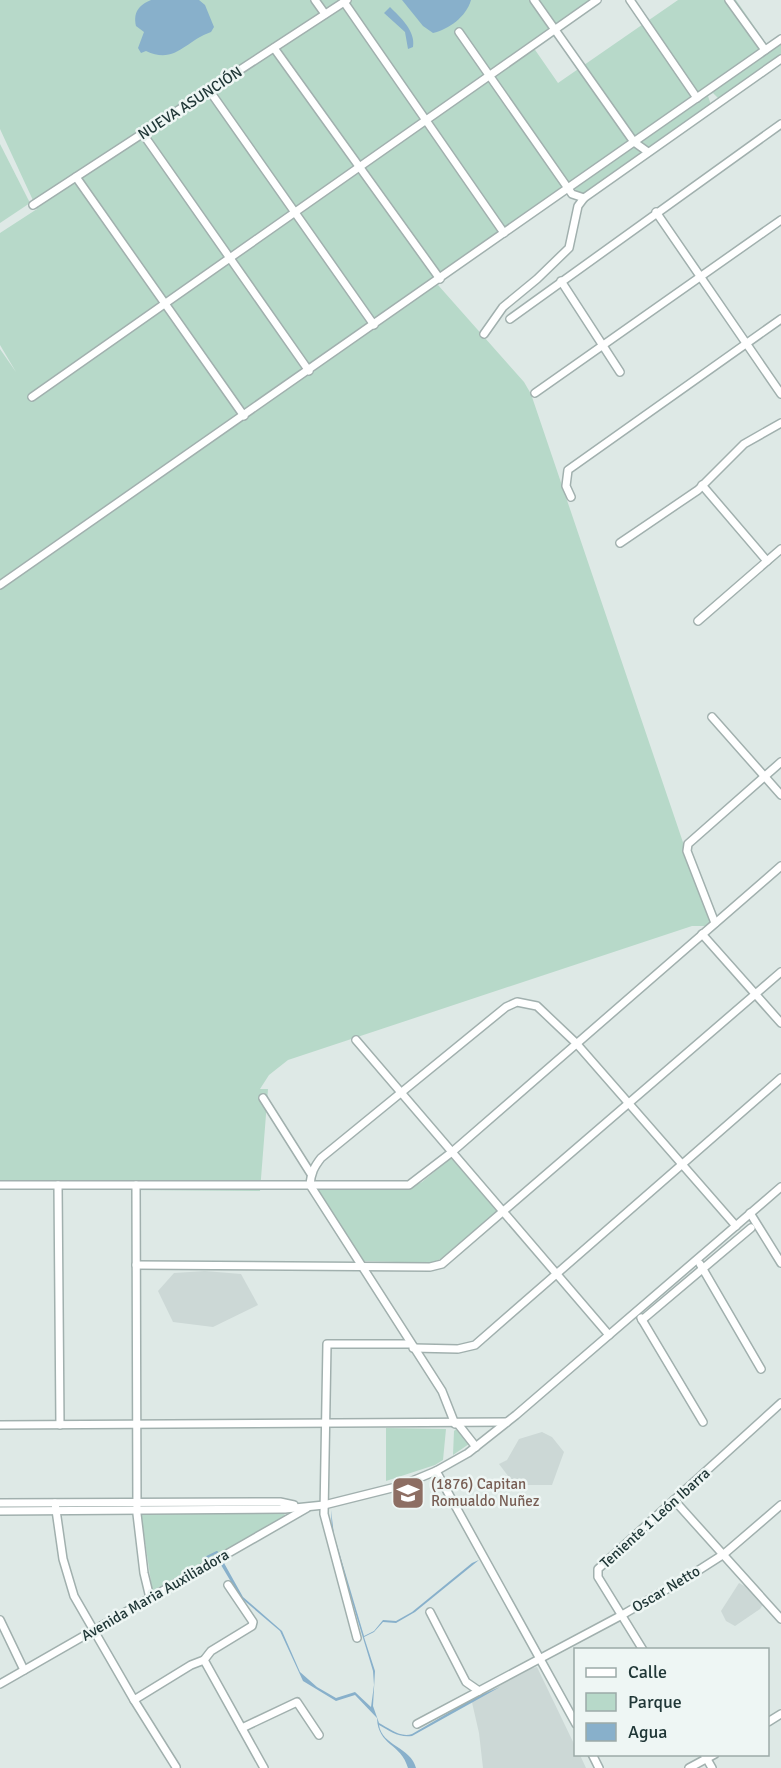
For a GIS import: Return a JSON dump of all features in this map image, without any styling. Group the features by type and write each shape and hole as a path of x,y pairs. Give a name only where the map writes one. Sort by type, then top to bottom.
{"street":[{"path":"315,0 325,14"},
{"path":"534,0 634,142 648,152"},
{"path":"33,397 597,0"},
{"path":"630,0 697,98"},
{"path":"729,0 765,50"},
{"path":"345,1 504,233"},
{"name":"NUEVA ASUNCIÓN","path":"33,206 345,1"},
{"path":"459,32 575,197 584,198"},
{"path":"0,585 781,39"},
{"path":"274,48 440,279"},
{"path":"484,334 503,307 569,248 578,206 584,198 781,58"},
{"path":"209,90 374,325"},
{"path":"510,318 781,124"},
{"path":"143,134 309,370"},
{"path":"76,177 244,416"},
{"path":"656,212 781,394"},
{"path":"535,393 781,220"},
{"path":"561,281 620,372"},
{"path":"571,497 566,486 568,470 781,319"},
{"path":"620,543 702,484 734,452 781,423"},
{"path":"702,484 767,561"},
{"path":"698,621 781,549"},
{"path":"712,717 781,795"},
{"path":"715,923 687,851 688,844 781,762"},
{"path":"0,1185 409,1185 452,1152 781,866"},
{"path":"702,934 781,1023"},
{"path":"136,1265 429,1267 442,1264 781,972"},
{"path":"476,1447 457,1424 442,1391 310,1185 311,1174 321,1158 400,1091 506,1007 517,1002 537,1006 576,1043 736,1226"},
{"path":"356,1040 609,1335"},
{"path":"357,1638 327,1533 324,1505 327,1344 458,1349 475,1345 781,1078"},
{"path":"262,1098 311,1174"},
{"path":"58,1185 60,1425"},
{"path":"136,1185 137,1506 143,1565 150,1598"},
{"path":"0,1511 56,1507 137,1506 279,1509 324,1505 400,1486 436,1471 476,1447 781,1187"},
{"path":"750,1213 753,1225 781,1263"},
{"path":"642,1320 753,1225"},
{"path":"697,1259 761,1369"},
{"path":"637,1311 703,1422"},
{"name":"Teniente 1 León Ibarra","path":"642,1648 598,1577 598,1569 781,1403"},
{"path":"0,1425 327,1425 507,1422"},
{"path":"436,1471 574,1720"},
{"path":"674,1500 780,1617"},
{"path":"0,1503 56,1507"},
{"name":"Oscar Netto","path":"417,1724 622,1615 724,1554 781,1505"},
{"name":"Avenida Maria Auxiliadora","path":"0,1684 310,1506"},
{"path":"56,1507 69,1581 93,1631 176,1767"},
{"path":"134,1700 185,1668 204,1660 211,1652 252,1626 253,1622 228,1585"},
{"path":"430,1612 466,1682 479,1691"},
{"path":"0,1620 24,1670"},
{"path":"204,1660 264,1768"},
{"path":"242,1728 297,1702 319,1736"},
{"path":"689,1768 706,1757 712,1768"}],"shaded area":[{"path":"205,1271 241,1274 258,1305 213,1327 173,1322 158,1291 174,1273"},
{"path":"542,1432 552,1437 564,1452 552,1485 515,1485 499,1464 507,1460 519,1439"},
{"path":"739,1583 756,1592 764,1603 760,1609 735,1626 726,1621 721,1611"},
{"path":"537,1667 574,1744 574,1756 580,1756 586,1768 483,1768 479,1733 471,1698 500,1676"}],"green space":[{"path":"0,0 597,0 531,44 558,83 678,0 736,0 770,49 781,42 781,55 719,99 713,93 708,96 711,105 581,197 574,188 0,583 0,349 16,372 0,345 0,233 37,209 0,129"},
{"path":"0,144 30,203 0,223"},
{"path":"438,285 524,382 531,394 710,922 705,926 692,926 288,1060 269,1075 260,1089 268,1089 260,1191 0,1189 0,587 431,287"},
{"path":"451,1158 498,1212 447,1256 432,1263 361,1261 318,1190 408,1188 422,1182"},
{"path":"386,1428 446,1429 443,1460 435,1465 386,1481"},
{"path":"456,1429 469,1444 453,1455 454,1431"},
{"path":"284,1512 285,1516 154,1590 152,1589 141,1514"}],"water":[{"path":"151,0 199,0 205,5 214,27 211,32 172,54 156,55 146,51 141,53 138,48 144,32 136,26 135,17 140,7"},
{"path":"402,0 471,0 465,12 456,21 445,29 433,33 423,26"},
{"path":"390,7 410,30 413,47 408,49 405,32 384,13"},
{"path":"331,1510 334,1535 364,1636 374,1631 383,1620 396,1621 412,1612 472,1563 479,1560 415,1612 396,1623 383,1622 374,1632 364,1637 375,1671 373,1706 379,1723 399,1734 412,1734 474,1698 500,1687 412,1736 399,1735 379,1725 385,1738 409,1755 416,1768 408,1768 405,1760 381,1734 377,1718 355,1695 336,1701 303,1681 280,1631 240,1597 221,1565 224,1563 243,1597 282,1631 300,1672 317,1687 336,1698 355,1692 371,1707 373,1671 332,1535"}],"waterway":[{"path":"205,1558 217,1552"}],"place":[{"name":"(1876) Capitan Romualdo Nuñez","path":"408,1493"}]}
